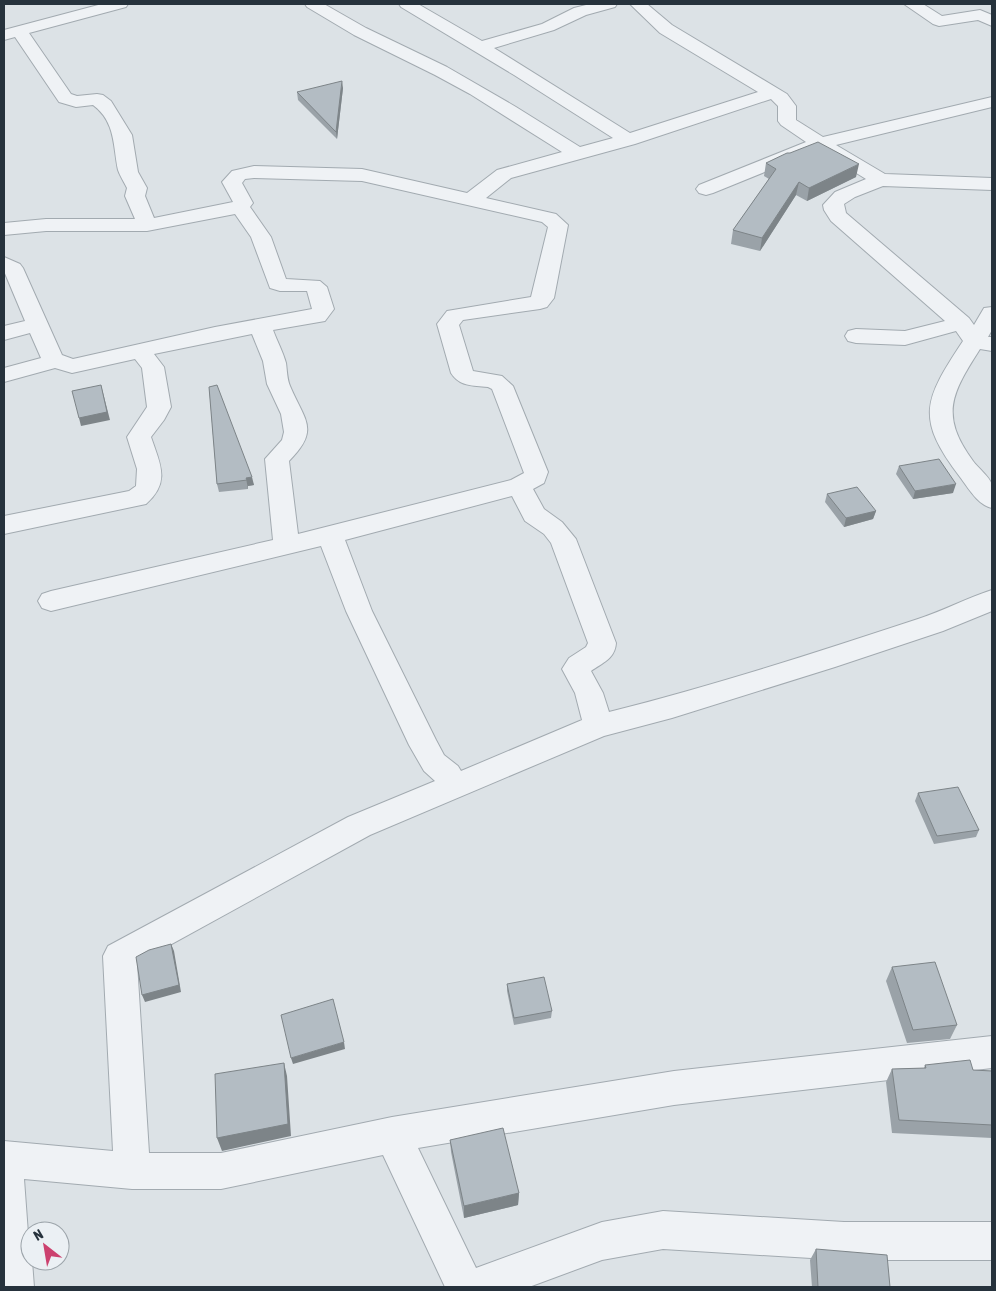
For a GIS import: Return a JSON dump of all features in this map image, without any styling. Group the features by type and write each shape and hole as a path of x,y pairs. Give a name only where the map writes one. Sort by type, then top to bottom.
{"street":[{"path":"120,4 11,33 65,98 76,102 97,99 105,105 123,135 128,172 137,188 134,195 147,225"},
{"path":"313,4 358,32 431,66 489,97 577,154"},
{"path":"407,4 480,47 628,140"},
{"path":"480,47 548,27 580,11 609,4"},
{"path":"638,4 666,29 781,98 786,106 787,122 881,180"},
{"path":"912,4 936,20 944,22 980,15 992,21"},
{"path":"471,200 504,174 628,140 773,93"},
{"path":"706,189 819,143 992,102"},
{"path":"50,601 330,535 519,486 536,477 536,472 502,386 498,382 491,380 467,378 462,373 448,324 455,316 463,314 540,302 545,293 558,225 549,218 362,175 254,172 239,175 232,182 243,203 240,207"},
{"path":"984,343 838,217 833,209 833,203 838,197 881,180 992,184"},
{"path":"4,229 46,225 147,225 240,207"},
{"path":"4,375 55,362 78,365 260,326 318,316 323,309 316,287 313,285 280,286 277,284 261,237 240,207"},
{"path":"4,262 13,268 55,362"},
{"path":"992,314 984,343 954,372 940,404 940,416 948,440 964,465 992,500"},
{"path":"856,336 905,338 960,323"},
{"path":"4,334 38,325"},
{"path":"260,326 274,361 278,384 293,414 296,432 293,443 277,459 286,544"},
{"path":"4,525 138,498 146,493 149,461 139,437 140,432 158,412 158,407 153,367 140,351"},
{"path":"519,486 534,515 563,538 602,643 600,653 579,664 576,669 589,693 598,726"},
{"path":"330,535 359,611 424,745 434,763 447,774 455,788"},
{"path":"132,1171 120,956 359,826 430,795 455,788 598,726 825,660 933,624 992,600"},
{"path":"4,1159 132,1171 221,1171 392,1135 674,1088 992,1052"},
{"path":"392,1135 465,1287"},
{"path":"4,1165 15,1287"},
{"path":"477,1287 602,1241 663,1230 844,1240 992,1241"}],"building":[{"path":"342,81 336,132 297,92"},
{"path":"818,142 859,164 809,188 799,182 762,238 733,230 776,169 766,163"},
{"path":"101,385 107,412 79,418 72,391"},
{"path":"217,385 252,477 246,478 247,480 217,484 209,387"},
{"path":"939,459 956,484 915,491 899,466"},
{"path":"857,487 876,511 846,518 827,494"},
{"path":"958,787 979,830 937,836 918,793"},
{"path":"171,944 179,985 142,995 136,957 149,950"},
{"path":"935,962 957,1025 913,1030 892,967"},
{"path":"544,977 552,1011 514,1018 507,984"},
{"path":"333,999 344,1042 291,1058 281,1015"},
{"path":"970,1060 973,1070 992,1071 992,1125 899,1120 892,1069 926,1068 925,1065"},
{"path":"284,1063 288,1124 217,1138 215,1074"},
{"path":"503,1128 519,1193 464,1206 450,1140"},
{"path":"816,1249 887,1255 890,1287 818,1287"}]}
